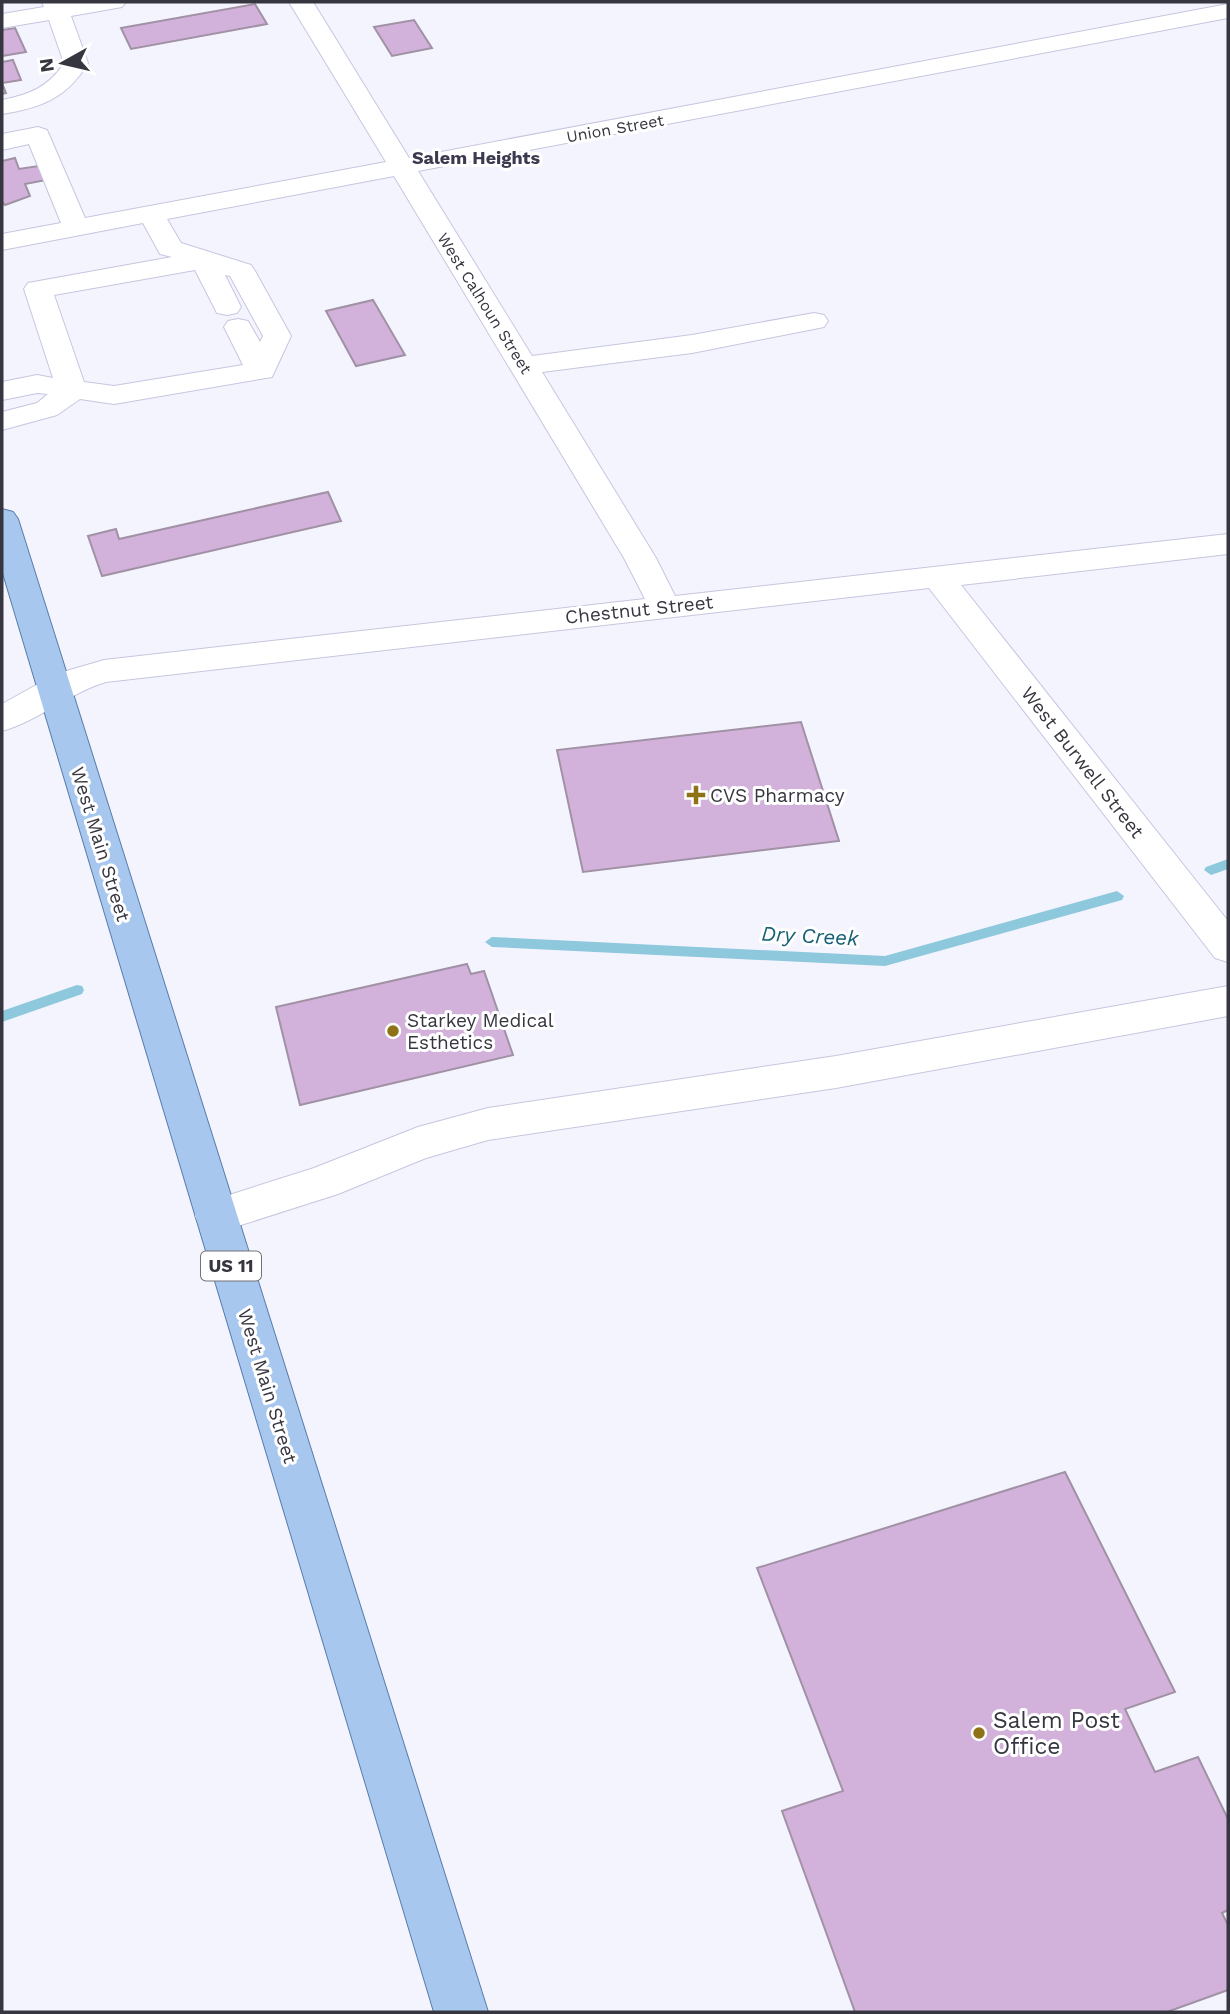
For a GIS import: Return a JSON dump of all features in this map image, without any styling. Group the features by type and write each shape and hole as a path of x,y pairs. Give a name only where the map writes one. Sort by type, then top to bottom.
{"main road":[{"name":"West Main Street","path":"2,519 461,2012"}],"street":[{"path":"2,5 17,2"},
{"path":"2,21 57,7 114,2"},
{"name":"West Calhoun Street","path":"301,2 640,558 665,607"},
{"path":"2,107 51,95 67,80 76,63 57,7"},
{"name":"Union Street","path":"2,242 1228,11"},
{"path":"2,142 38,135 76,228"},
{"path":"152,214 170,248 241,271 277,336 260,371"},
{"path":"204,260 260,371"},
{"path":"72,391 38,289 204,260"},
{"path":"524,366 692,344 814,321"},
{"path":"2,391 37,384 114,396 260,371"},
{"path":"2,421 47,409 72,391"},
{"name":"Chestnut Street","path":"2,719 54,688 104,671 1228,544"},
{"name":"West Burwell Street","path":"937,576 1228,948"},
{"path":"216,1216 323,1182 418,1144 488,1124 836,1072 1228,1001"}],"building":[{"path":"255,4 267,24 131,49 121,28"},
{"path":"414,20 432,48 392,56 374,27"},
{"path":"15,28 26,52 2,56 2,30"},
{"path":"13,60 21,80 2,83 2,62"},
{"path":"15,158 19,169 45,165 51,179 25,184 30,196 5,205 2,202 2,161"},
{"path":"373,300 405,355 356,366 326,311"},
{"path":"328,492 341,521 102,576 88,536 116,529 119,539"},
{"name":"CVS Pharmacy","path":"801,722 839,841 583,872 557,750"},
{"name":"Starkey Medical Esthetics","path":"467,964 471,974 484,971 513,1055 300,1105 276,1007"},
{"name":"Salem Post Office","path":"1065,1472 1175,1692 1125,1709 1155,1772 1198,1757 1228,1819 1228,1910 1222,1913 1228,1925 1228,1990 1167,2012 855,2012 782,1811 843,1791 757,1568"}],"waterway":[{"name":"Dry Creek","path":"1211,870 1228,864"},
{"name":"Dry Creek","path":"492,942 885,961 1117,896"},
{"name":"Dry Creek","path":"2,1017 77,990"}],"place":[{"name":"CVS Pharmacy","path":"696,795"},
{"name":"Starkey Medical Esthetics","path":"393,1031"},
{"name":"Salem Post Office","path":"979,1733"}],"district":[{"name":"Salem Heights","path":"476,158"}]}
